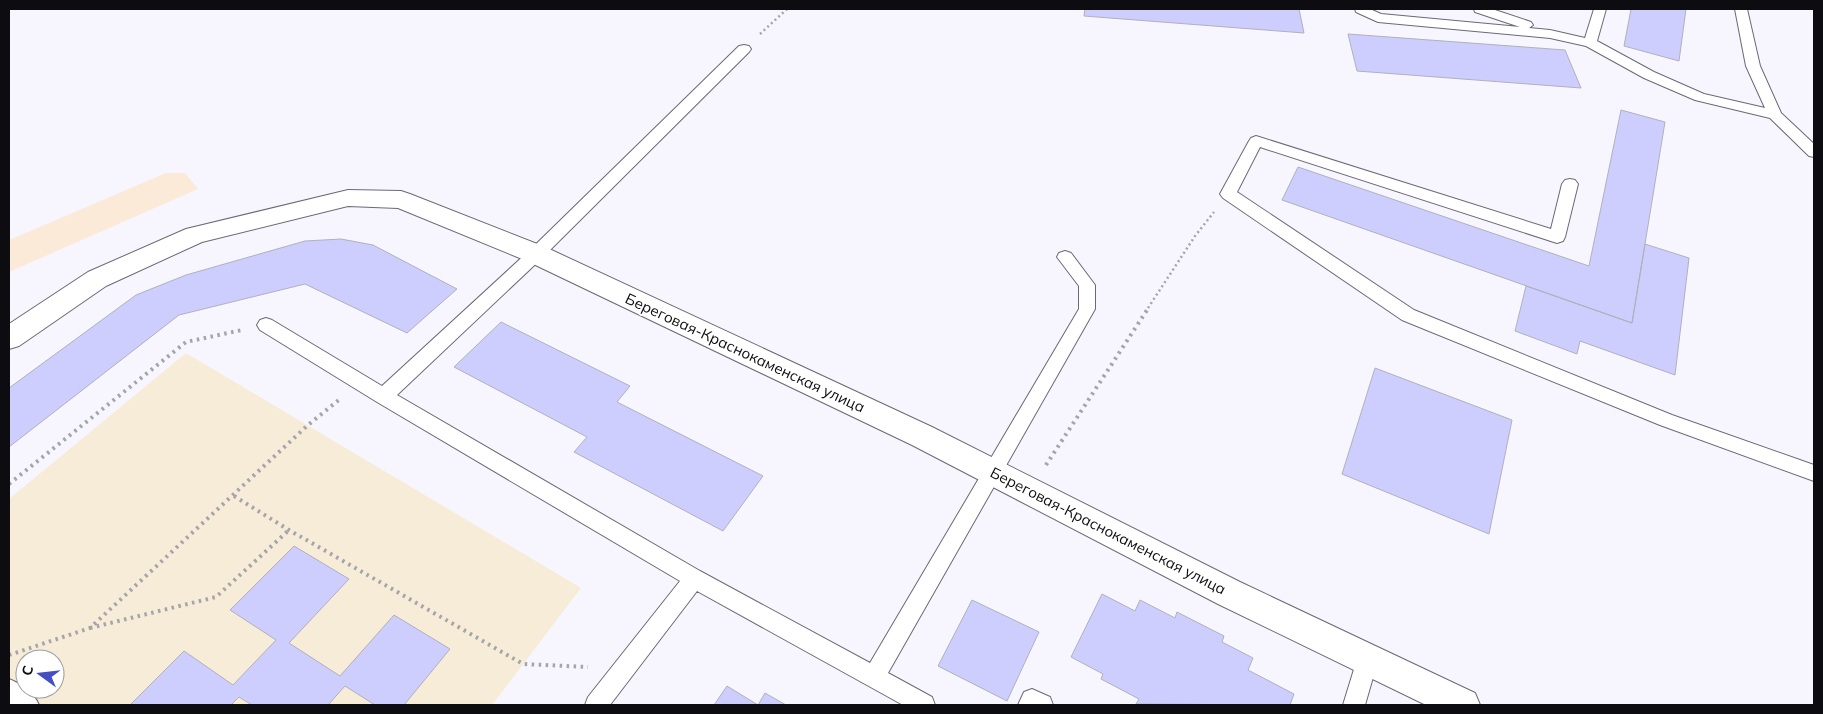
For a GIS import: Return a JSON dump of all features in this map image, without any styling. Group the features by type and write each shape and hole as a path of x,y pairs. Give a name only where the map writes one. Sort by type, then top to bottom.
{"street":[{"name":"Береговая-Краснокаменская улица","path":"9,338 97,279 194,235 348,198 400,200 536,254 922,436 1229,593 1463,705"}],"lane":[{"path":"1361,9 1378,18 1550,34"},
{"path":"1480,9 1550,34 1590,43 1649,75 1700,97 1775,115"},
{"path":"1590,43 1600,9"},
{"path":"1741,9 1754,66 1775,115 1814,152"},
{"path":"383,397 652,148 744,49"},
{"path":"1570,184 1557,238 1256,141 1228,194 1408,315 1666,420 1814,473"},
{"path":"874,676 994,473 1087,309 1087,285 1066,257"},
{"path":"266,325 383,397 694,579 924,705"},
{"path":"596,705 626,669 694,579"},
{"path":"1354,705 1368,660"},
{"path":"9,690 28,705"},
{"path":"1029,705 1032,700 1042,705"}],"path":[{"path":"744,49 787,9"},
{"path":"1029,490 1195,236 1228,194"},
{"path":"9,484 186,342 266,325"},
{"path":"90,628 308,426 360,382"},
{"path":"234,496 289,530 523,664 626,669"},
{"path":"9,655 90,628 216,597 289,530"}],"shaded area":[{"path":"166,173 185,173 198,189 9,272 9,240"},
{"path":"186,353 581,588 492,705 9,705 9,499"}],"building":[{"path":"1085,9 1299,9 1304,33 1084,16"},
{"path":"1631,9 1686,9 1679,61 1624,46"},
{"path":"1348,34 1565,50 1581,88 1357,71"},
{"path":"1621,110 1665,122 1632,323 1282,200 1298,167 1589,266"},
{"path":"341,239 373,245 457,289 407,333 305,284 179,315 9,447 9,388 136,295 186,275 305,241"},
{"path":"1645,244 1689,258 1675,375 1580,341 1577,354 1515,331 1526,286 1632,323"},
{"path":"501,322 630,386 617,402 763,476 723,531 574,452 587,437 454,367"},
{"path":"1375,368 1512,420 1489,534 1342,474"},
{"path":"294,546 349,579 289,643 340,676 394,615 450,649 404,705 375,705 345,686 328,705 252,705 239,697 231,705 130,705 184,651 233,685 276,640 230,610"},
{"path":"1102,594 1135,611 1140,600 1175,618 1177,612 1224,636 1222,642 1253,658 1248,670 1294,694 1290,705 1136,704 1139,699 1101,679 1103,674 1071,657"},
{"path":"972,600 1039,632 1007,701 938,666"},
{"path":"727,686 758,705 714,705"},
{"path":"765,693 786,705 758,705"}]}
